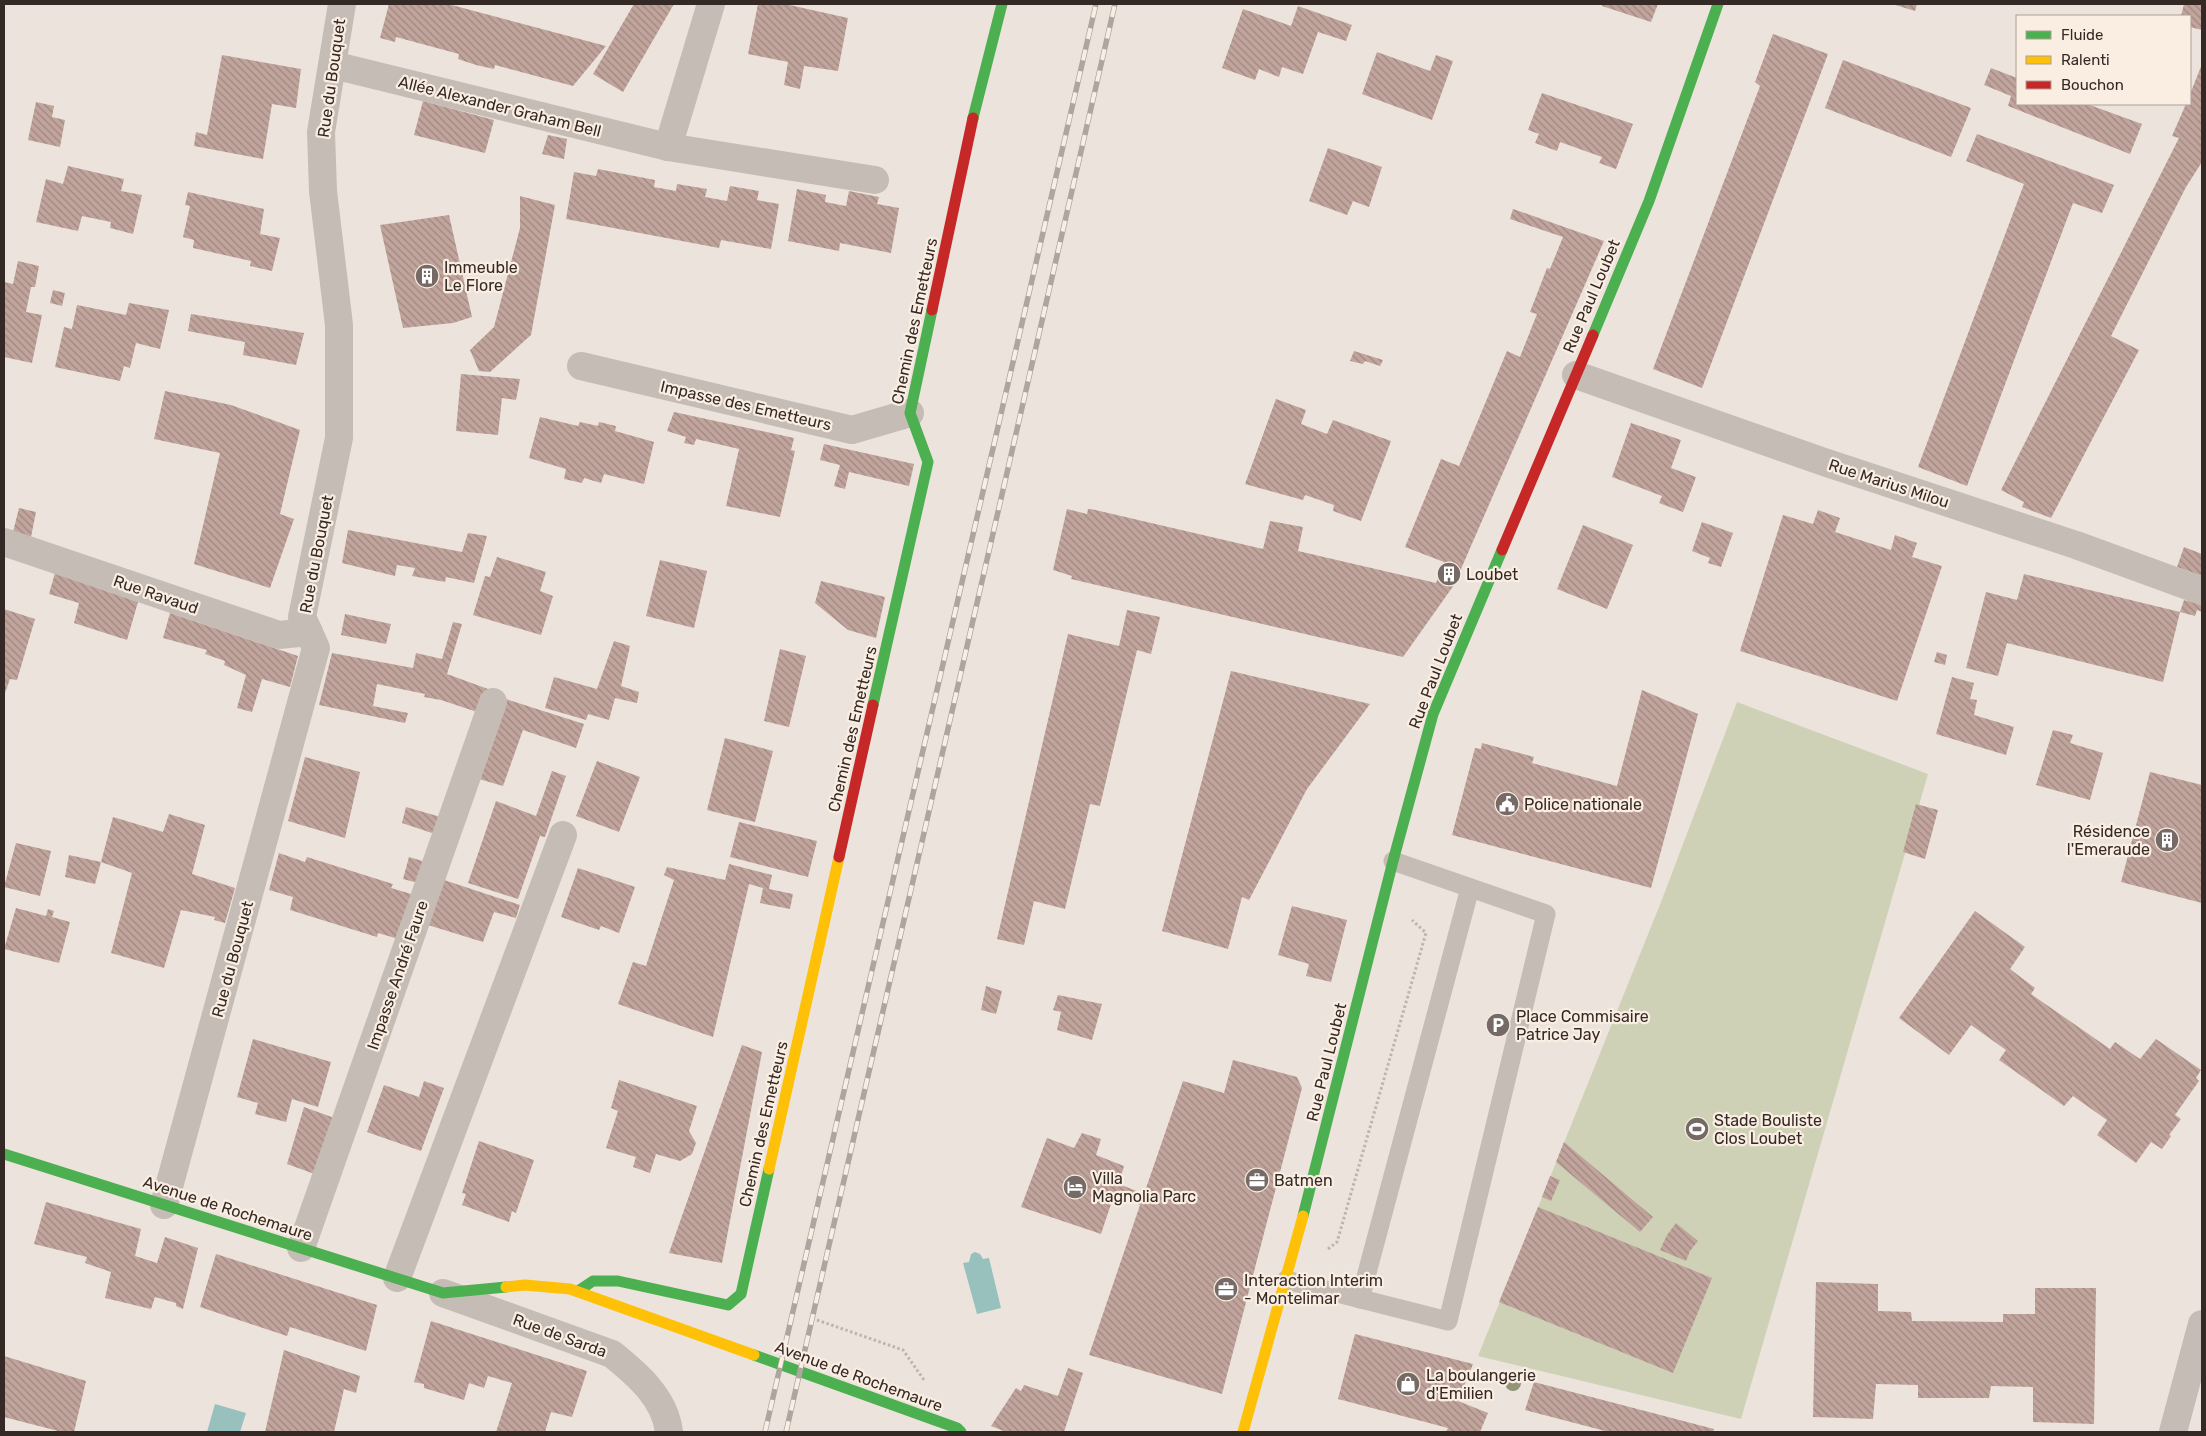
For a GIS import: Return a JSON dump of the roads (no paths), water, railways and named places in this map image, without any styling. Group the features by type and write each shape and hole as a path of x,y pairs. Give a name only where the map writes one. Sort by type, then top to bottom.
{"street":[{"name":"Rue du Bouquet","path":"164,1205 316,648 302,618 339,438 340,325 323,191 321,132 342,4"},
{"path":"668,147 710,4"},
{"name":"Chemin des Emetteurs","path":"578,1291 593,1281 618,1281 728,1305 741,1294 928,462 910,413 980,85 1002,4"},
{"name":"Rue Paul Loubet","path":"1243,1432 1310,1190 1384,895 1433,714 1649,201 1718,4"},
{"name":"Allée Alexander Graham Bell","path":"333,65 668,147 875,180"},
{"name":"Impasse des Emetteurs","path":"581,366 852,430 910,413"},
{"name":"Rue Marius Milou","path":"1576,374 1824,462 2076,545 2202,590"},
{"name":"Rue Ravaud","path":"4,542 279,635 309,632"},
{"name":"Impasse André Faure","path":"301,1248 493,702"},
{"path":"397,1278 563,835"},
{"name":"Avenue de Rochemaure","path":"4,1154 443,1293 525,1285 578,1291 745,1353 884,1401 957,1428 961,1432"},
{"name":"Rue de Sarda","path":"443,1293 612,1354 634,1371 653,1393 668,1417 670,1432"},
{"path":"2173,1432 2202,1324"}],"lane":[{"path":"1286,1280 1448,1321 1546,914 1393,861"},
{"path":"1360,1299 1470,888"}],"water":[{"path":"975,1252 980,1254 983,1259 989,1258 1001,1308 977,1314 963,1263 969,1262 971,1254"},
{"path":"215,1404 246,1413 240,1432 207,1432"}],"railway":[{"path":"765,1432 1096,4"},
{"path":"786,1432 1115,4"}],"place":[{"name":"Immeuble Le Flore","path":"427,276"},
{"name":"Loubet","path":"1449,574"},
{"name":"Police nationale","path":"1507,804"},
{"name":"Résidence l'Emeraude","path":"2167,840"},
{"name":"Place Commisaire Patrice Jay","path":"1498,1025"},
{"name":"Stade Bouliste Clos Loubet","path":"1697,1129"},
{"name":"Batmen","path":"1257,1180"},
{"name":"Villa Magnolia Parc","path":"1075,1187"},
{"name":"Interaction Interim - Montelimar","path":"1226,1289"},
{"name":"La boulangerie d'Emilien","path":"1408,1384"}]}
